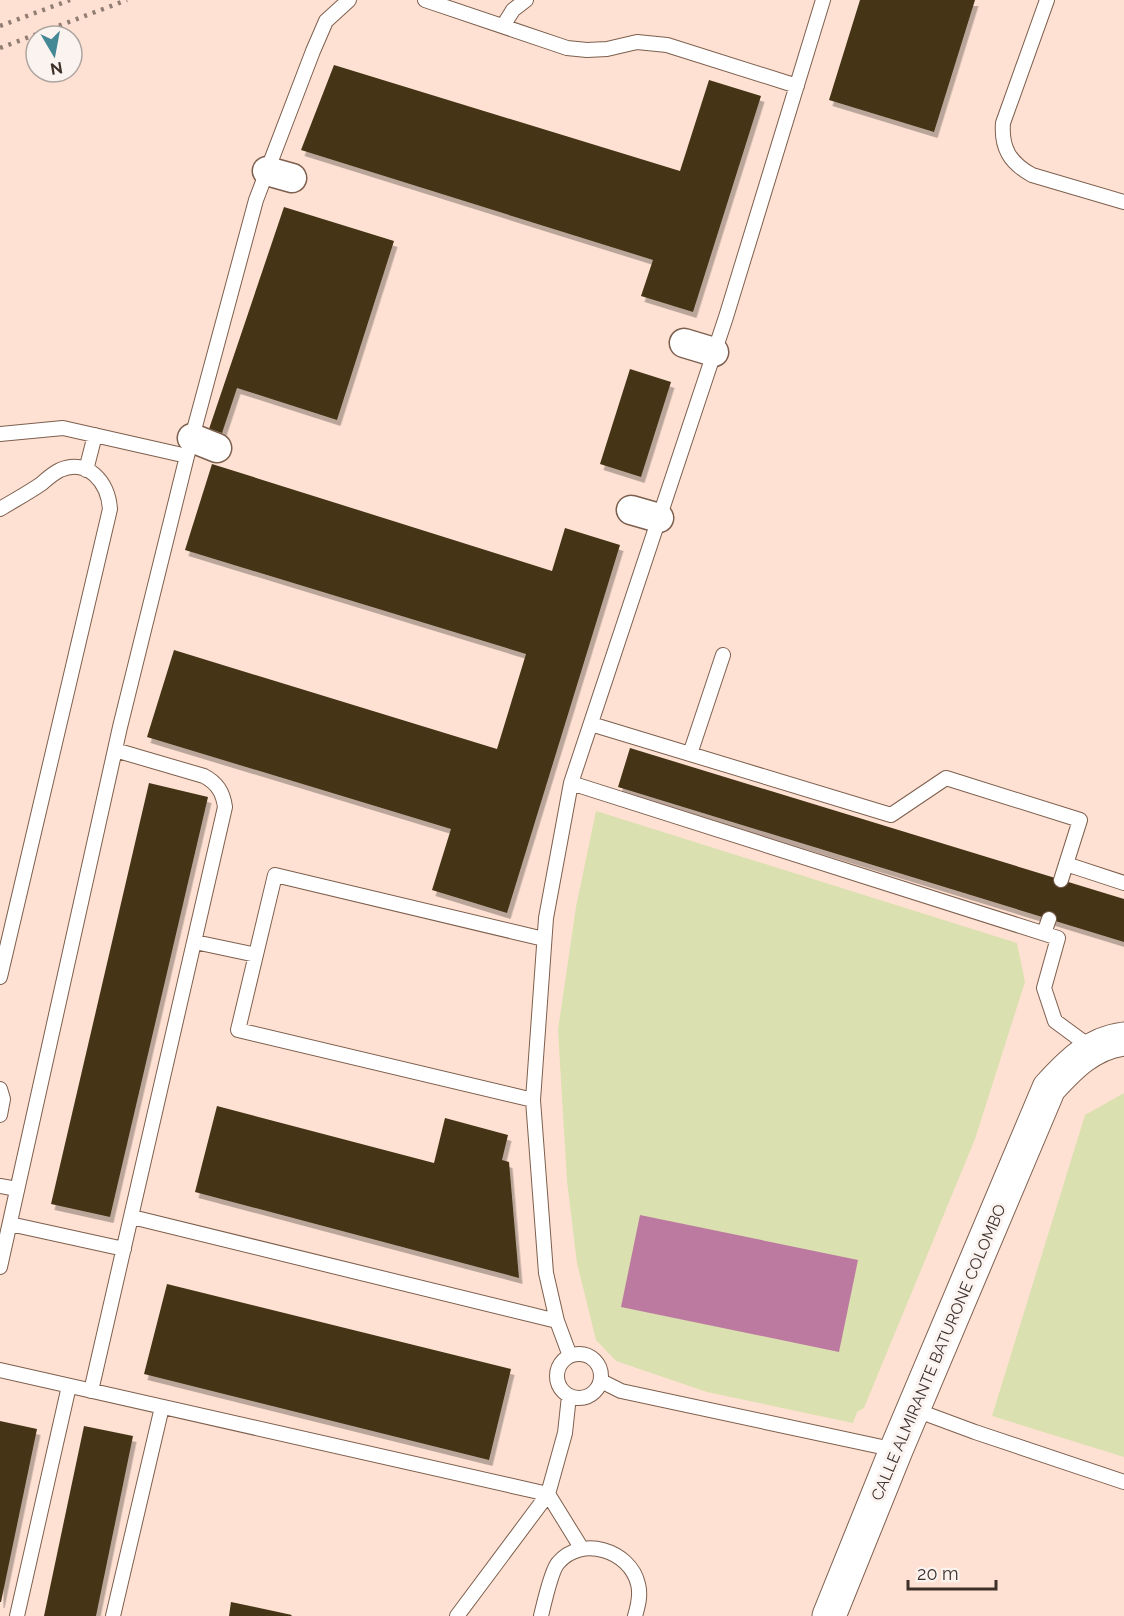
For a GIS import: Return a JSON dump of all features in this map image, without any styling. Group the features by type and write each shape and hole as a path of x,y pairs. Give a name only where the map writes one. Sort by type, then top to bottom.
{"street":[{"path":"684,343 714,352"},
{"path":"631,510 659,518"},
{"name":"CALLE ALMIRANTE BATURONE COLOMBO","path":"829,1616 913,1409 1049,1088 1073,1062 1093,1049 1124,1038"},
{"path":"1049,1088 1111,1062 1124,1061"}],"lane":[{"path":"0,1267 115,750 198,447 256,200 280,174 313,51 326,21 349,0"},
{"path":"425,0 567,48 607,49 637,42 667,45 797,86"},
{"path":"503,26 513,10 526,0"},
{"path":"570,1356 557,1321 546,1273 532,1100 546,918 571,783 714,352 824,0"},
{"path":"1047,0 1003,123 1002,136 1005,148 1011,160 1032,175 1124,202"},
{"path":"0,434 63,428 95,435 198,447"},
{"path":"86,470 95,435"},
{"path":"0,509 62,469 74,467 97,476 105,485 110,509 0,977"},
{"path":"690,754 723,655"},
{"path":"591,724 891,815 946,778 1080,820 1061,880"},
{"path":"91,1391 224,816 224,797 213,781 204,776 115,750"},
{"path":"571,783 1058,938 1044,988 1055,1021 1093,1049"},
{"path":"1066,864 1124,883"},
{"path":"532,1100 238,1030 276,875 544,939"},
{"path":"1044,933 1049,919"},
{"path":"195,942 256,955"},
{"path":"0,1089 3,1099 0,1115"},
{"path":"0,1186 17,1189"},
{"path":"132,1217 557,1321"},
{"path":"10,1224 124,1249"},
{"path":"579,1354 589,1356 597,1363 601,1371 601,1382 588,1396 578,1398 569,1396 561,1390 557,1381 557,1371 562,1362 570,1356 579,1354"},
{"path":"0,1370 548,1494 582,1549"},
{"path":"601,1382 621,1391 896,1450"},
{"path":"17,1616 69,1386"},
{"path":"457,1616 548,1494 565,1433 569,1396"},
{"path":"113,1616 162,1407"},
{"path":"913,1409 1124,1482"},
{"path":"541,1616 556,1564 582,1549 597,1548 611,1551 624,1560 633,1571 638,1585 639,1600 635,1616"}],"green space":[{"path":"596,811 1017,943 1025,982 975,1139 864,1408 857,1412 853,1423 707,1392 616,1361 596,1340 577,1263 567,1181 558,1030 576,907"},
{"path":"1124,1093 1124,1457 992,1416 1085,1115"}],"shaded area":[{"path":"640,1215 858,1260 839,1352 621,1307"}],"building":[{"path":"860,0 975,0 934,132 829,100"},
{"path":"334,65 680,171 709,80 761,96 693,312 641,296 653,260 301,150"},
{"path":"284,207 394,241 337,420 237,388 222,433 209,429"},
{"path":"630,369 671,382 641,477 600,464"},
{"path":"212,464 552,571 565,528 620,545 507,913 432,890 451,829 147,737 174,650 497,749 526,654 185,550"},
{"path":"630,748 1124,899 1124,942 618,787"},
{"path":"149,783 208,797 110,1217 51,1204"},
{"path":"217,1106 434,1163 445,1118 508,1135 502,1160 509,1162 519,1278 195,1192"},
{"path":"167,1284 511,1369 489,1460 144,1374"},
{"path":"0,1421 37,1429 1,1602 0,1602"},
{"path":"84,1426 133,1436 96,1616 44,1616"},
{"path":"231,1602 292,1615 229,1616"}],"railway":[{"path":"0,26 70,0"},
{"path":"0,48 127,0"}]}
